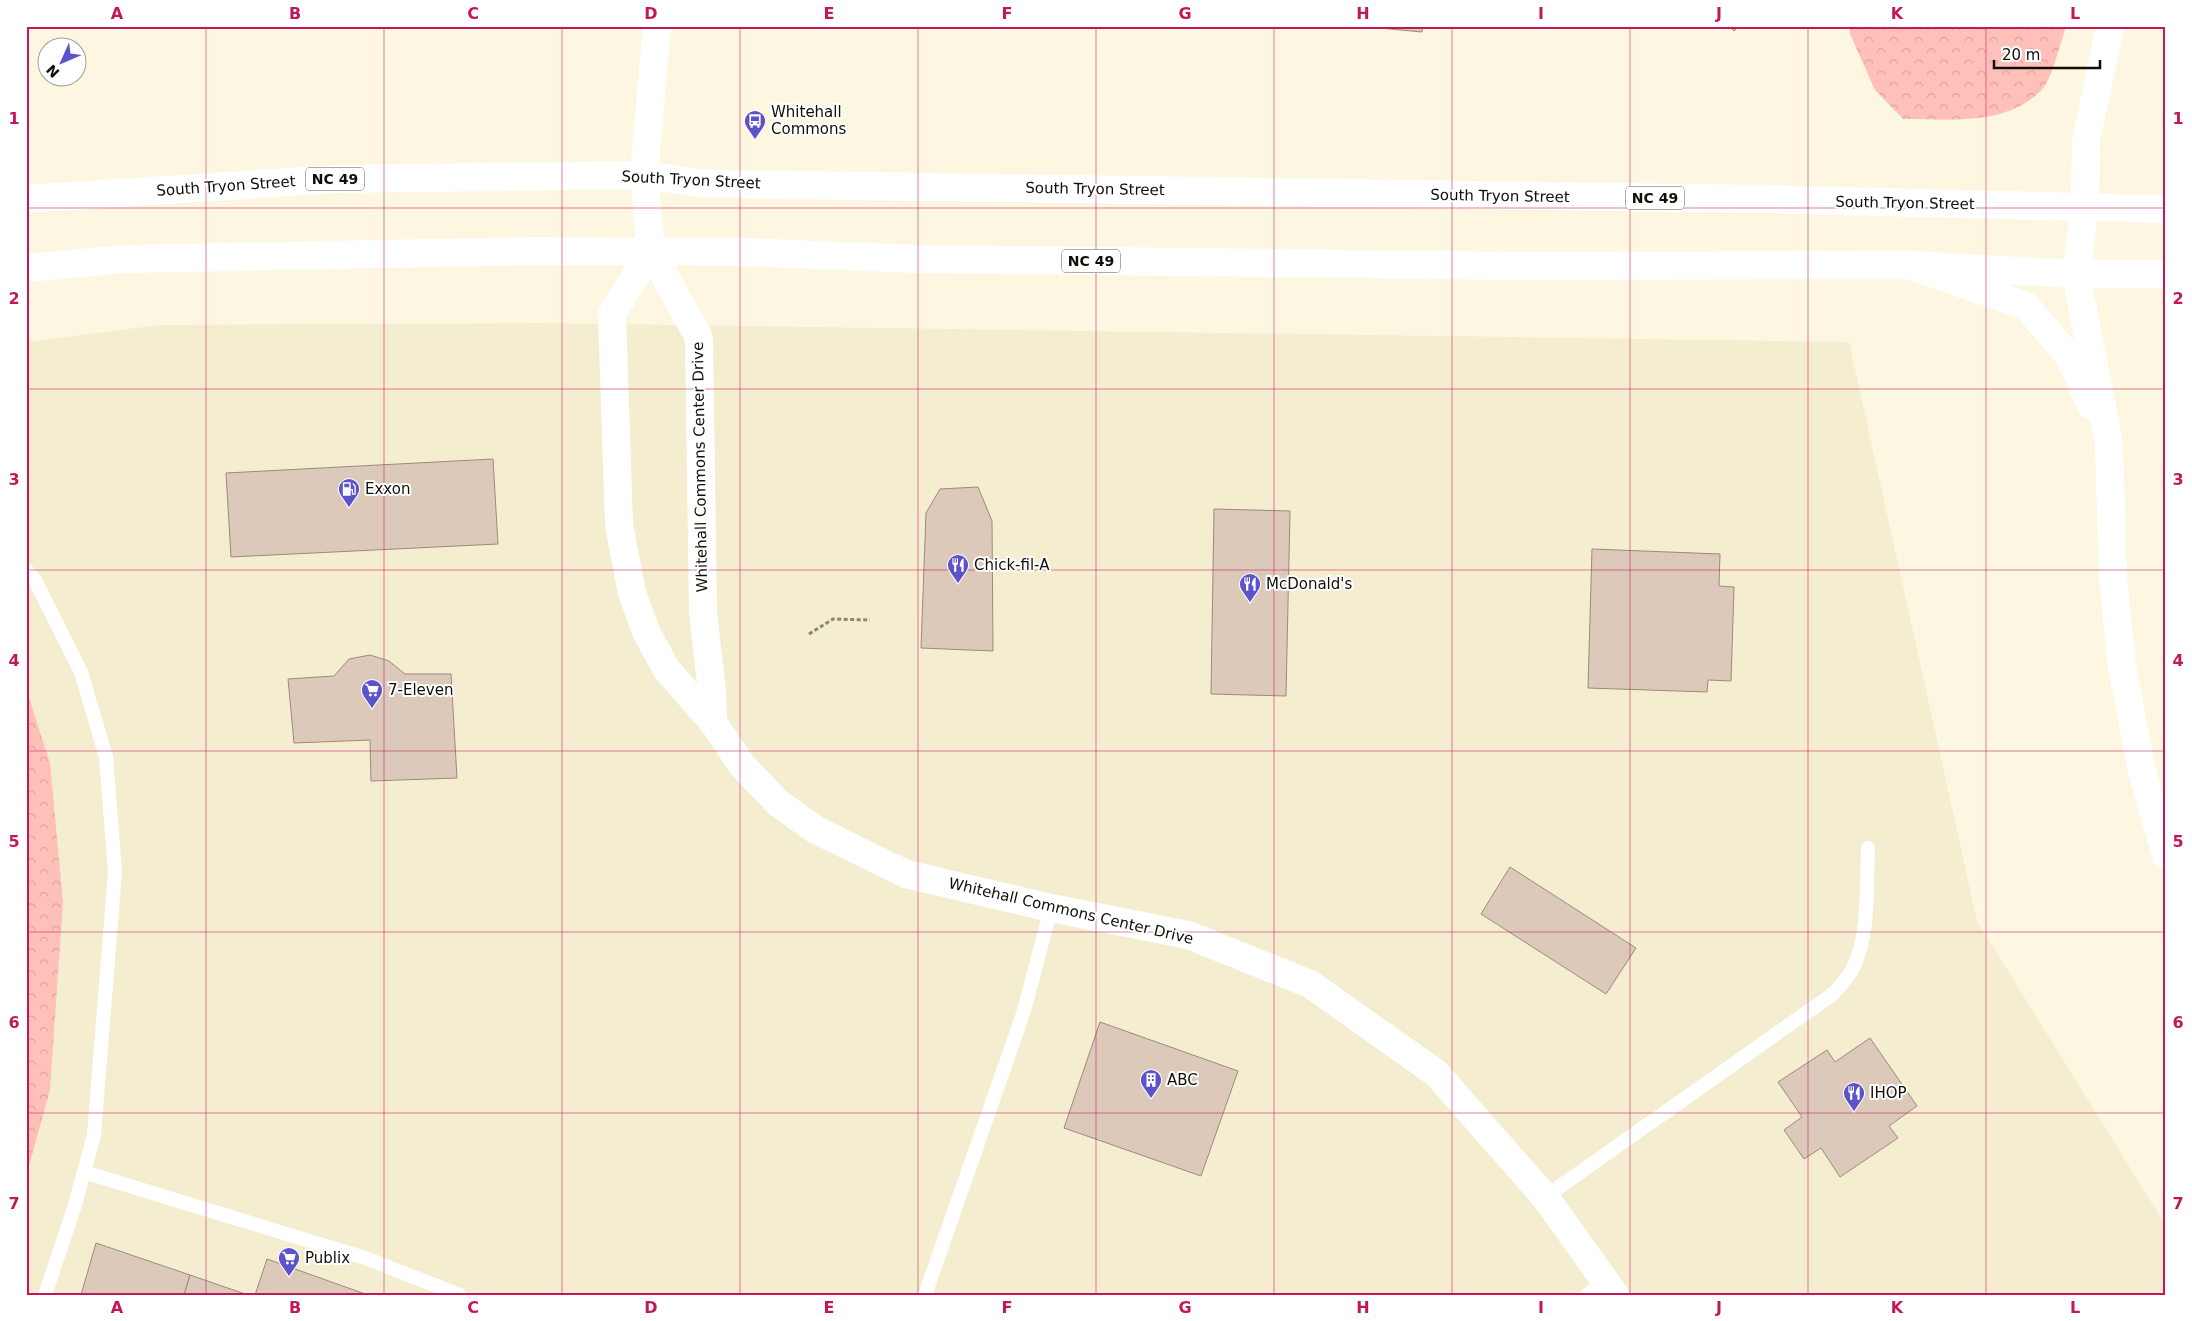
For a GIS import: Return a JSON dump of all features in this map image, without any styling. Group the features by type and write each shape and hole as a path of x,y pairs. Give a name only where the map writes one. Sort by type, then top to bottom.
{"main road":[{"path":"651,252 644,175 657,26"},
{"path":"2110,26 2086,141 2085,207 2076,274 2109,444 2113,579 2122,667 2142,772 2166,856"},
{"name":"South Tryon Street","path":"26,199 336,179 644,175 698,183 728,184 1745,199 2166,208"},
{"name":"NC 49","path":"26,268 125,259 475,251 742,252 918,260 1531,266 1909,264 2076,274 2166,274"},
{"name":"Whitehall Commons Center Drive","path":"713,722 712,692 703,613 699,338 651,252 612,314 619,524 632,593 646,634 667,670 713,722 740,764 778,803 816,830 906,874 1051,908 1188,935 1310,984 1436,1073 1545,1197 1603,1290"},
{"path":"1909,264 2026,306 2068,355 2109,444"}],"lane":[{"path":"26,570 35,580 81,672 106,766 115,872 94,1135 45,1295"},
{"path":"1545,1197 1833,994 1854,967 1858,954 1864,924 1868,848"},
{"path":"925,1295 1024,1011 1051,908"},
{"path":"84,1172 365,1258 460,1295"}],"path":[{"path":"809,634 833,619 870,620"}],"shaded area":[{"path":"536,323 1849,342 1977,921 2166,1226 2166,1295 26,1295 26,1177 50,1090 50,763 26,688 26,342 160,325"}],"green space":[{"path":"1850,26 2066,26 2047,83 2030,100 2014,109 1997,115 1940,120 1903,119 1875,90 1850,34"},
{"path":"26,688 50,763 63,902 50,1090 26,1177"}],"building":[{"path":"1358,26 1423,26 1422,32"},
{"path":"1729,26 1739,26 1734,31"},
{"path":"493,459 498,544 231,557 226,473"},
{"name":"Chick-fil-A","path":"978,487 992,521 993,651 921,648 926,513 940,489"},
{"name":"McDonald's","path":"1214,509 1290,511 1286,696 1211,694"},
{"path":"1592,549 1720,554 1719,586 1734,587 1731,681 1708,680 1707,692 1588,688"},
{"name":"7-Eleven","path":"370,655 389,661 405,674 451,674 457,778 371,781 370,740 294,743 288,679 334,676 349,659"},
{"path":"1510,867 1636,948 1606,994 1481,914"},
{"name":"ABC","path":"1100,1022 1238,1071 1201,1176 1064,1128"},
{"name":"IHOP","path":"1870,1038 1917,1106 1889,1126 1898,1138 1840,1177 1821,1148 1804,1159 1784,1130 1802,1117 1778,1082 1827,1050 1835,1062"},
{"path":"96,1243 190,1275 184,1295 81,1295"},
{"name":"Publix","path":"267,1259 368,1295 255,1295"},
{"path":"190,1275 248,1295 184,1295"}],"place":[{"name":"Whitehall Commons","path":"755,140"},
{"name":"Exxon","path":"349,508"},
{"name":"Chick-fil-A","path":"958,584"},
{"name":"McDonald's","path":"1250,603"},
{"name":"7-Eleven","path":"372,709"},
{"name":"ABC","path":"1151,1099"},
{"name":"IHOP","path":"1854,1112"},
{"name":"Publix","path":"289,1277"}]}
